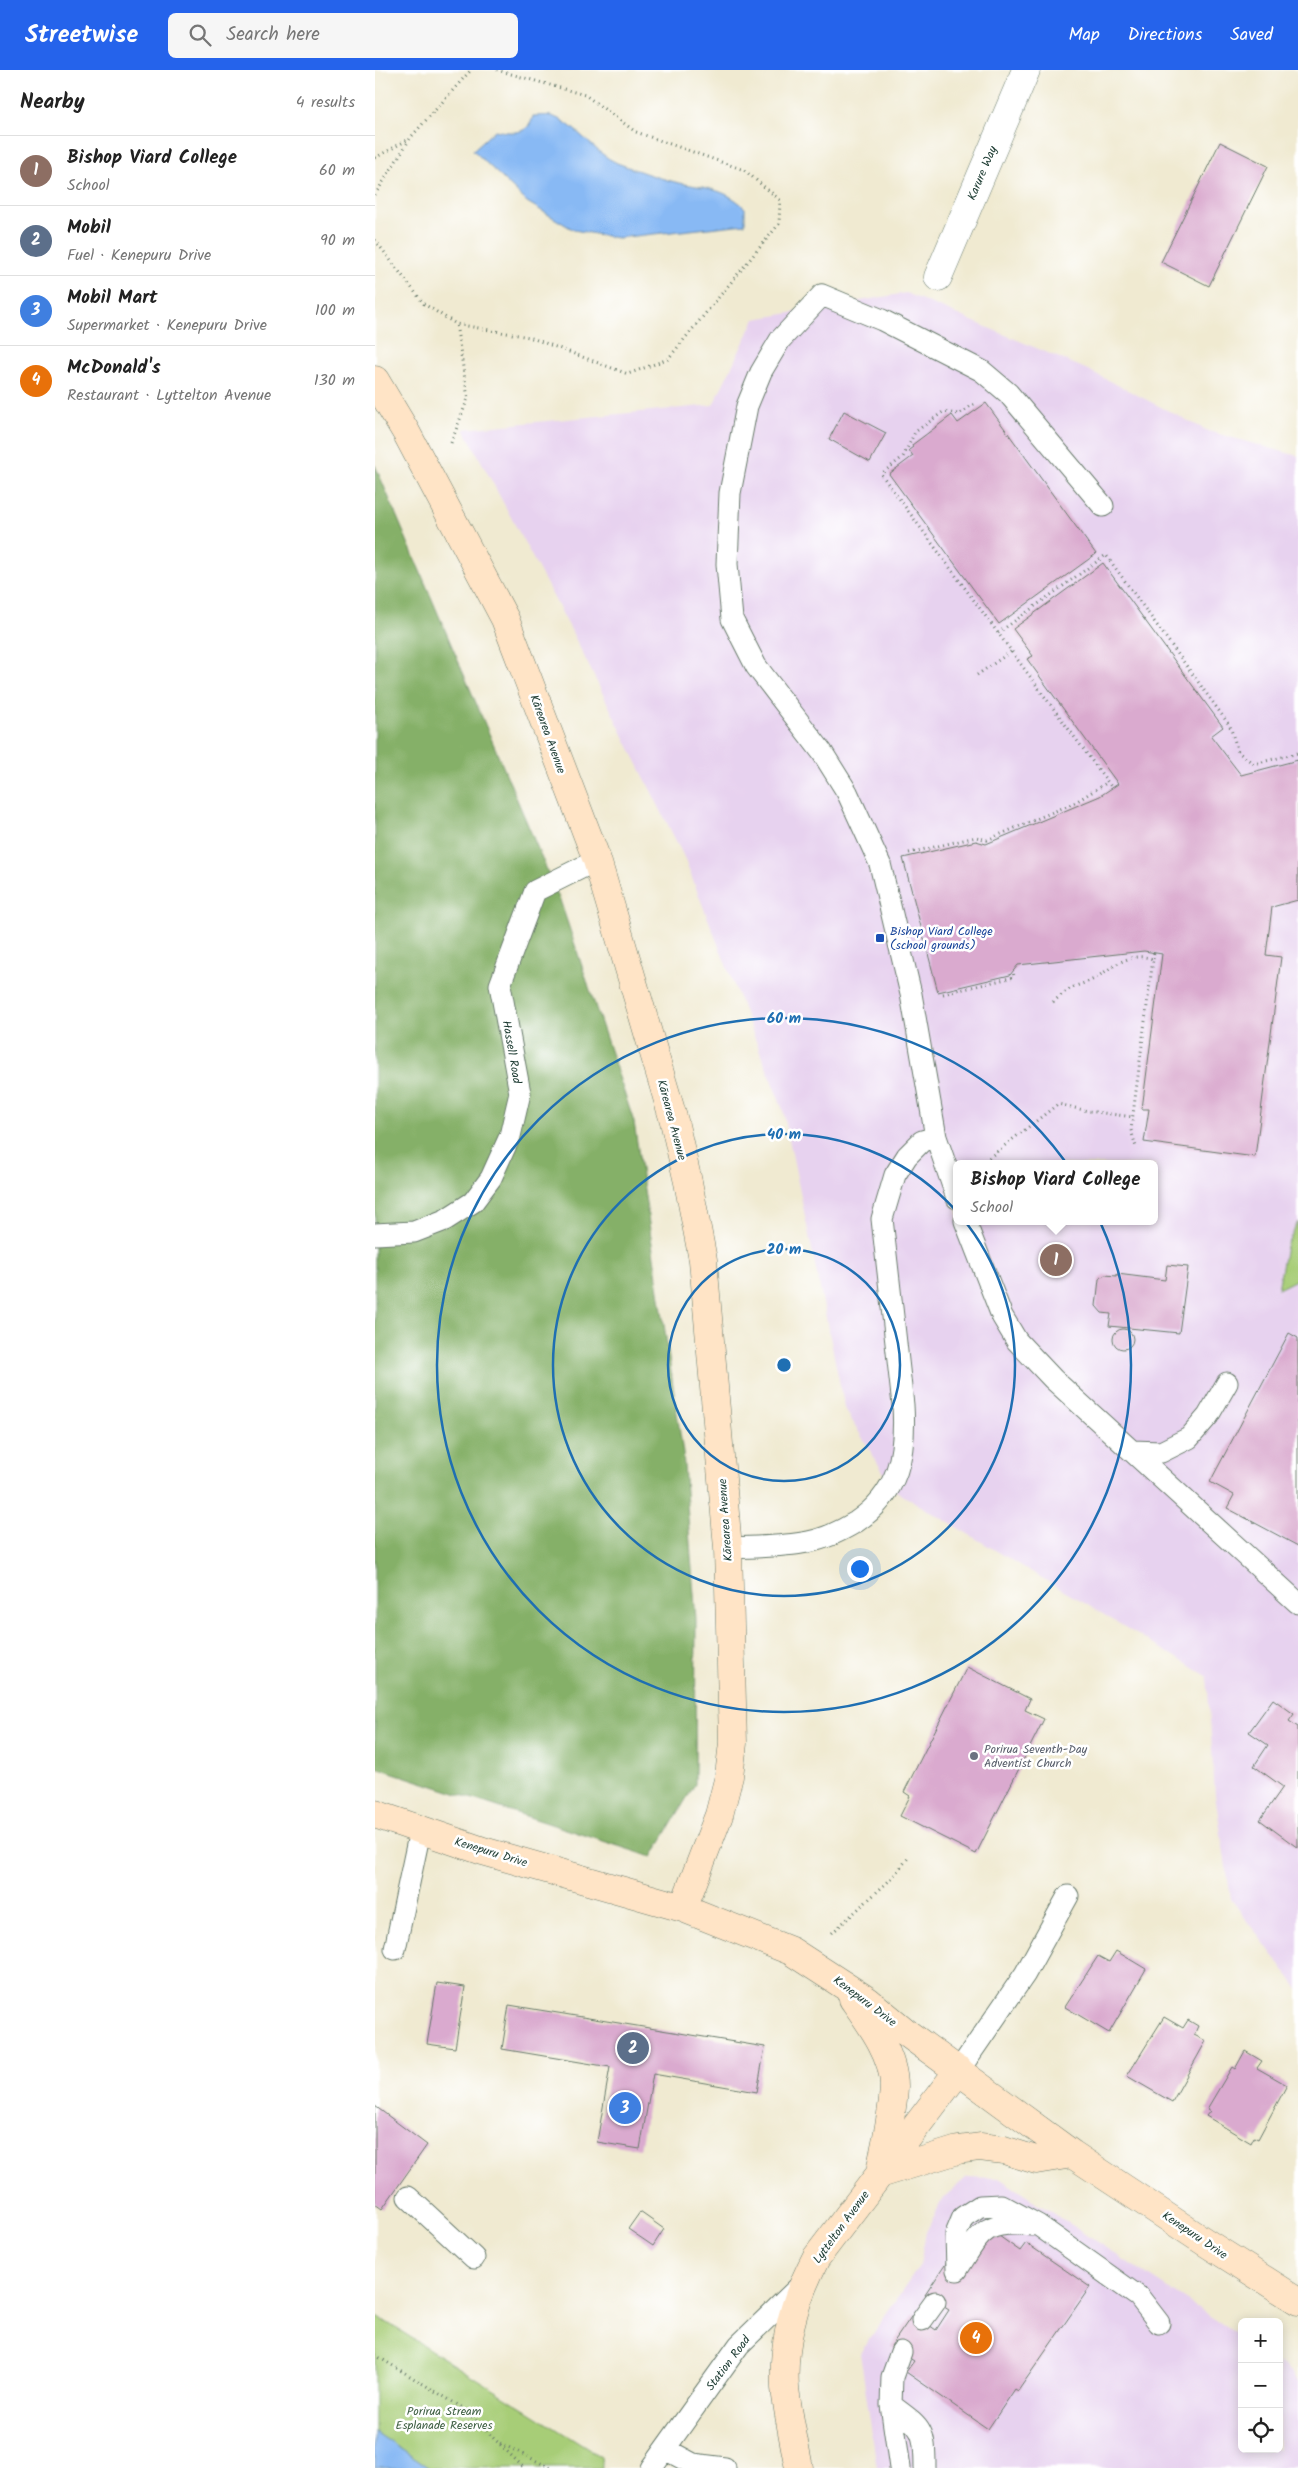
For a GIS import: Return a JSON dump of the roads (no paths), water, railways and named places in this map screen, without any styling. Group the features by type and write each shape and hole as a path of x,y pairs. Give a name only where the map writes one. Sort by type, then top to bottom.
{"main road":[{"name":"Kārearea Avenue","path":"375,380 434,485 505,619 597,860 674,1121 688,1182 703,1260 728,1548 733,1743 729,1776 719,1815 683,1908"},
{"name":"Kenepuru Drive","path":"375,1814 420,1831 683,1908 791,1951 839,1981 1072,2154 1298,2301"},
{"path":"839,1981 870,2024 892,2072 894,2086 880,2174 958,2150 980,2147 1004,2150 1036,2160 1072,2154"},
{"name":"Lyttelton Avenue","path":"799,2468 785,2387 792,2312 801,2285 816,2258 959,2070"}],"street":[{"name":"Karure Way","path":"938,277 1026,70"}],"lane":[{"path":"953,1186 937,1137 911,994 880,864 847,792 822,752 757,666 733,619 727,564 730,493 747,406 761,372 780,340 823,295 882,320 982,372 995,381 1008,393 1103,506"},
{"name":"Hassell Road","path":"375,1234 414,1232 445,1220 473,1202 491,1178 509,1136 520,1093 500,985 535,891 597,860"},
{"path":"728,1548 810,1542 841,1532 871,1512 896,1475 905,1432 882,1219 892,1183 907,1156 922,1141 937,1137"},
{"path":"967,1225 1002,1316 1017,1341 1053,1379 1298,1603"},
{"path":"1132,1451 1161,1452 1189,1438 1208,1416 1227,1383"},
{"path":"395,1949 420,1831"},
{"path":"959,2070 1025,1974 1068,1896"},
{"path":"408,2197 474,2258"},
{"path":"957,2270 956,2234 963,2217 980,2206 1001,2205 1038,2225 1139,2298 1159,2323"},
{"name":"Station Road","path":"651,2468 739,2345 801,2285"},
{"path":"923,2320 935,2302"},
{"path":"900,2468 891,2405 892,2377 901,2352"},
{"path":"891,2405 917,2424 925,2444 925,2468"},
{"path":"665,2449 693,2464 725,2468"}],"water":[{"path":"533,116 552,116 561,120 601,153 617,163 660,178 712,189 729,196 745,208 745,224 617,238 574,230 527,202 473,150 495,130 519,132 523,130 528,127"},
{"path":"375,2432 429,2468 375,2468"}],"place":[{"name":"Bishop Viard College (school grounds)","path":"880,938"},
{"name":"Bishop Viard College","path":"1056,1260"},
{"name":"Porirua Seventh-Day Adventist Church","path":"974,1756"},
{"name":"Mobil","path":"633,2048"},
{"name":"Mobil Mart","path":"625,2108"},
{"name":"McDonald's","path":"976,2338"}],"park label":[{"name":"Porirua Stream Esplanade Reserves","path":"444,2418"}]}
